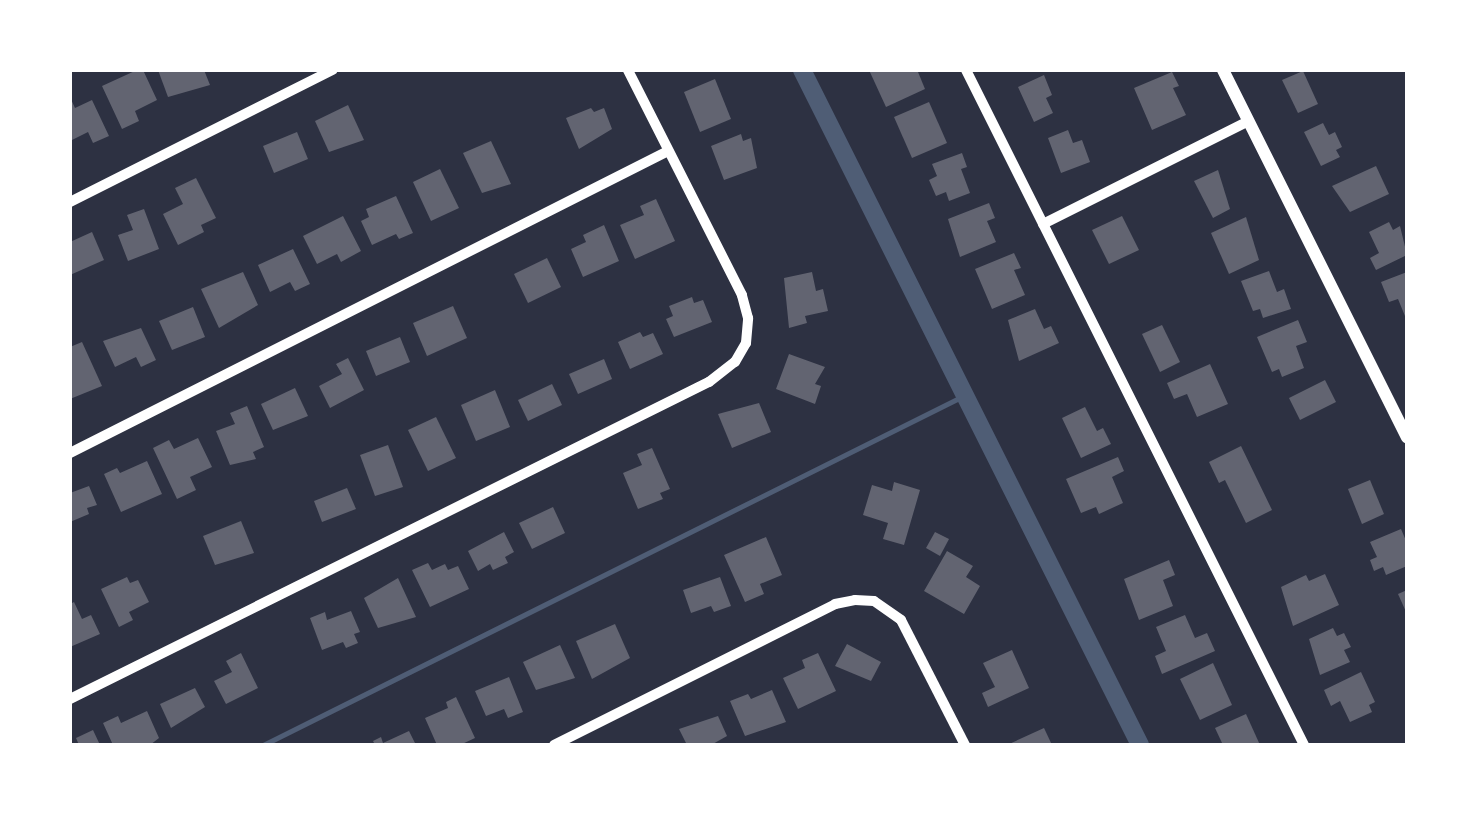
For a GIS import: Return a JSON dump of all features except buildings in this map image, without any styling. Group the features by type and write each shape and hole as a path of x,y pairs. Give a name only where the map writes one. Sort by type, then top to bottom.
{"street":[{"path":"70,202 333,70"},
{"path":"70,700 709,382 735,362 746,344 748,318 742,295 628,70"},
{"path":"966,70 1304,745"},
{"path":"1223,70 1407,437"},
{"path":"1043,224 1249,121"},
{"path":"70,453 668,151"},
{"path":"554,745 836,604 874,602 902,620 965,745"}],"waterway":[{"path":"802,70 1140,745"},
{"path":"263,745 965,395"}]}
